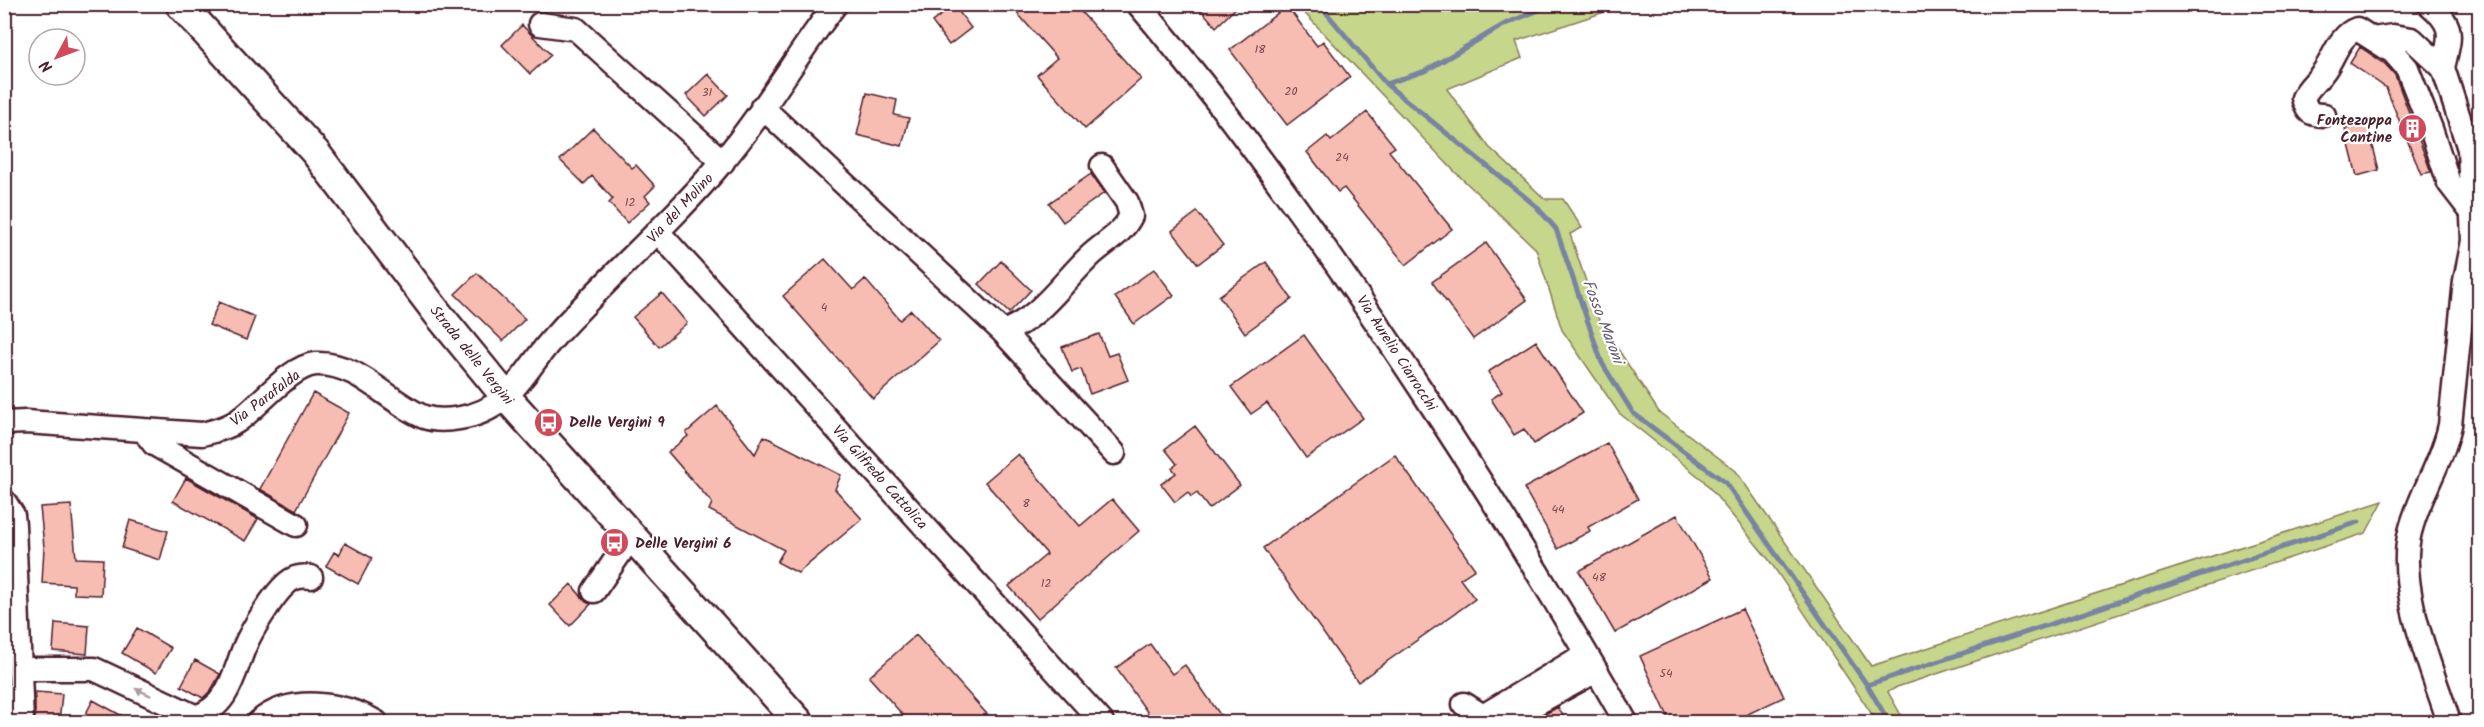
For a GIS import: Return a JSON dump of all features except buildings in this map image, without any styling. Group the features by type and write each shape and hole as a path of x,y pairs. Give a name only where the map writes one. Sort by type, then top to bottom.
{"main road":[{"name":"Strada delle Vergini","path":"180,4 315,152 438,314 507,398 799,723"}],"street":[{"name":"Via del Molino","path":"507,398 555,336 658,232 723,162 836,4"},
{"name":"Via Aurelio Ciarrocchi","path":"1138,4 1191,67 1257,152 1347,276 1480,479 1626,723"},
{"path":"2429,4 2443,16 2450,31 2442,68"},
{"path":"540,24 576,29 723,162"},
{"path":"2324,116 2312,115 2306,109 2303,98 2308,88 2324,72 2344,39 2351,31 2357,29 2393,52 2407,68 2432,129 2449,183 2475,229"},
{"path":"2373,39 2393,36 2412,39 2442,68 2469,149 2475,229 2465,281 2448,437 2410,531 2405,564 2410,599 2449,723"},
{"path":"762,107 1003,332 1114,453"},
{"path":"1003,332 1015,328 1040,308 1091,255 1123,231 1131,216 1127,202 1102,166"},
{"name":"Via Gilfredo Cattolica","path":"658,232 1102,723"},
{"name":"Via Parafalda","path":"4,423 26,422 202,434 220,430 237,421 295,373 314,364 337,366 360,376 424,417 441,420 472,416 507,398"},
{"path":"143,430 154,444 296,525"},
{"path":"4,501 13,515 14,525 22,723"},
{"path":"594,591 632,537"},
{"path":"21,669 94,669 201,720 229,689 244,648 265,610 290,580 302,576 311,577"},
{"path":"1464,704 1483,716 1591,663"},
{"path":"1502,723 1591,663"},
{"path":"259,723 278,709 319,706 357,712 376,723"}],"green space":[{"path":"1297,5 1626,5 1516,41 1522,58 1447,89 1489,147 1545,199 1563,199 1582,228 1570,234 1599,320 1659,412 1736,471 1871,666 2383,501 2366,533 1897,687 1888,692 1905,722 1877,722 1769,560 1703,480 1619,413 1562,330 1536,249 1455,172"},
{"path":"4,621 19,621 22,722 5,722"}],"waterway":[{"name":"Fosso Maroni","path":"1319,4 1386,84 1536,206 1556,229 1602,363 1633,413 1726,483 1867,685 1889,722"},
{"path":"1386,84 1425,71 1505,24 1554,4"},
{"path":"1867,685 2359,522"}],"place":[{"name":"Fontezoppa Cantine","path":"2413,129"},
{"name":"Delle Vergini 9","path":"548,422"},
{"name":"Delle Vergini 6","path":"614,543"}]}
